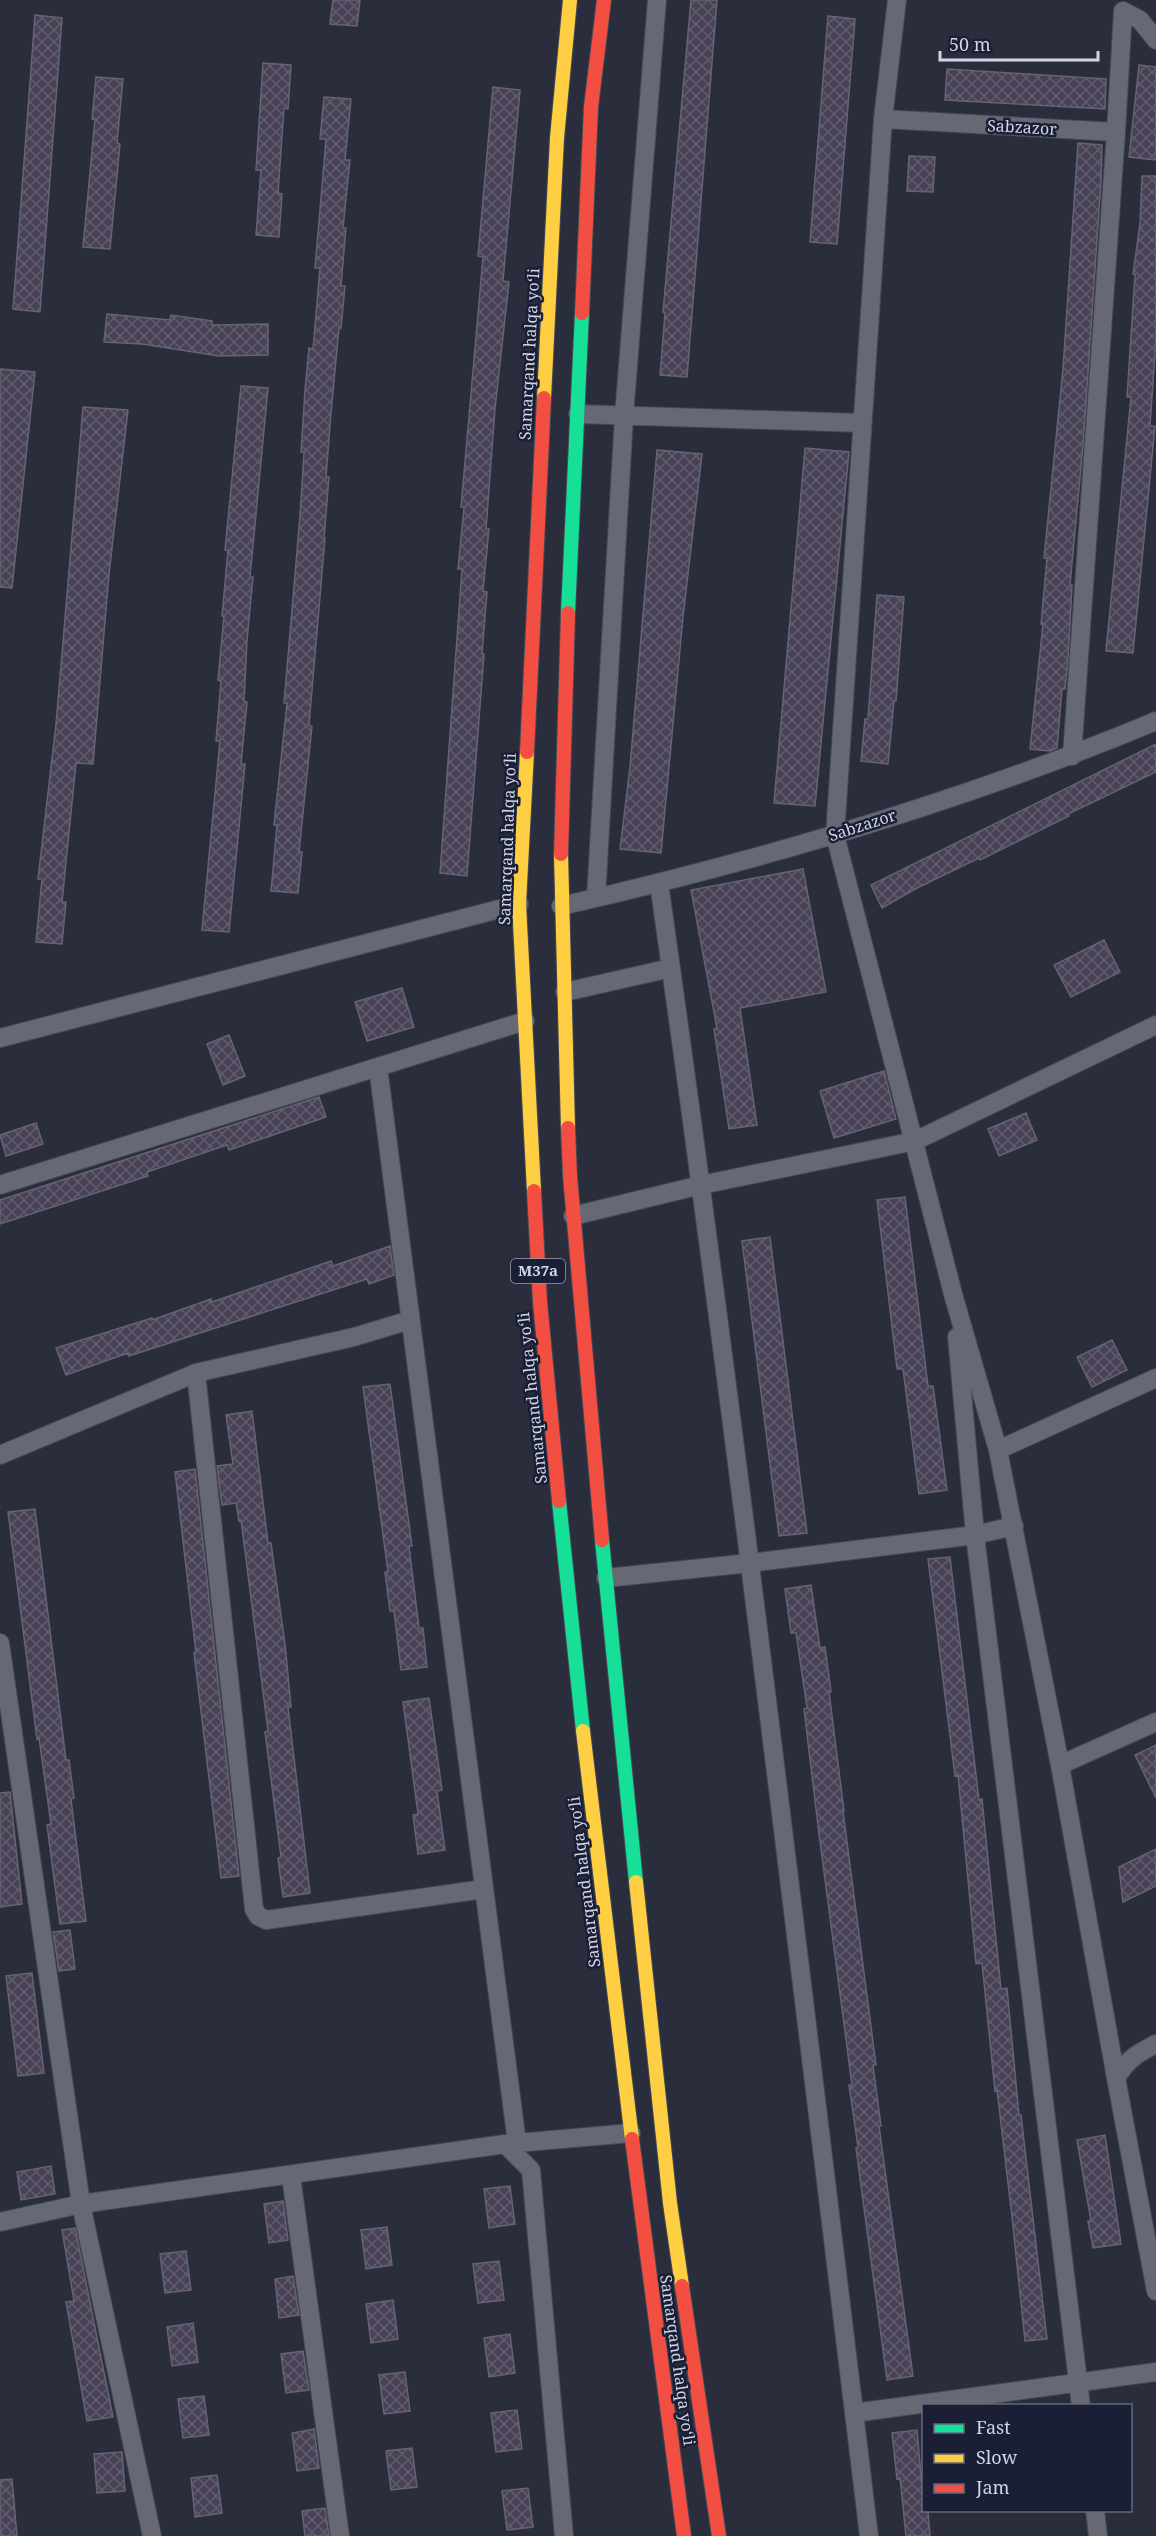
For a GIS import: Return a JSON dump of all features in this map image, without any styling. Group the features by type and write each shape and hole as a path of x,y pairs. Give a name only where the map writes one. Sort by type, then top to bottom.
{"highway":[{"name":"Samarqand halqa yoʻli","path":"570,0 556,138 519,904 540,1302 571,1627 631,2133 684,2536"},
{"name":"Samarqand halqa yoʻli","path":"604,0 591,107 563,716 561,906 565,992 560,1176 573,1216 606,1578 670,2204 719,2536"},
{"path":"532,1175 560,1176"}],"street":[{"path":"596,898 624,416 657,0"},
{"path":"897,0 883,119 835,835 953,1294 998,1450 1060,1765 1156,2291"},
{"path":"1124,5 1156,40"},
{"path":"1072,756 1124,5"},
{"name":"Sabzazor","path":"883,119 1116,132"},
{"path":"578,414 862,423"},
{"name":"Sabzazor","path":"561,906 658,883 835,835 1072,756 1156,721"},
{"path":"658,883 701,1185 750,1563 869,2536"},
{"path":"0,1038 519,904"},
{"path":"565,992 671,968"},
{"path":"0,1185 525,1021"},
{"path":"573,1216 701,1185 915,1141 1156,1025"},
{"path":"378,1067 484,1888 511,2143 531,2170 564,2536"},
{"path":"953,1294 975,1534 1081,2404"},
{"path":"0,1455 196,1373 354,1337 410,1320"},
{"path":"196,1373 254,1909 258,1916 266,1920 484,1888"},
{"path":"998,1450 1156,1378"},
{"path":"606,1578 750,1563 975,1534 1014,1526"},
{"path":"0,1643 81,2204 152,2536"},
{"path":"1060,1765 1156,1722"},
{"path":"1116,2078 1126,2062 1138,2052 1156,2044"},
{"path":"0,2222 81,2204 511,2143 631,2133"},
{"path":"291,2176 340,2536"},
{"path":"854,2413 1156,2372"},
{"path":"1095,2512 1098,2536"}],"building":[{"path":"333,0 360,0 357,26 330,24"},
{"path":"691,0 717,0 687,377 660,375 665,313 663,312"},
{"path":"35,15 62,18 40,312 13,309"},
{"path":"828,16 855,19 837,244 810,242"},
{"path":"263,63 291,65 288,109 284,108 278,193 282,194 279,237 256,235 261,170 256,170"},
{"path":"1139,65 1156,67 1156,160 1129,157"},
{"path":"947,69 1106,79 1105,109 945,100"},
{"path":"96,77 123,79 117,143 120,144 110,249 83,247 95,119 92,119"},
{"path":"493,87 520,90 503,281 509,282 495,409 486,529 489,529 483,591 487,592 482,654 484,654 467,876 440,873 462,569 458,569 464,507 461,507 483,257 478,256"},
{"path":"324,97 351,99 345,160 350,160 343,228 346,228 341,286 345,286 341,328 339,328 326,477 329,477 325,538 309,725 312,726 299,852 302,852 298,893 271,891 277,825 274,825 287,703 284,703 300,516 305,390 309,348 313,349 320,268 315,268 326,139 320,139"},
{"path":"1078,143 1102,145 1101,181 1083,445 1070,585 1072,585 1068,659 1065,689 1062,689 1057,748 1050,751 1030,749 1043,624 1041,624 1047,558 1044,558 1063,369"},
{"path":"909,156 935,157 933,192 907,191"},
{"path":"1142,176 1156,176 1156,338 1150,426 1155,426 1133,653 1106,651 1131,397 1127,397 1135,274 1133,274 1140,224"},
{"path":"107,314 170,320 171,315 212,321 212,325 268,324 268,355 219,356 142,344 104,342"},
{"path":"0,369 35,372 12,588 0,587"},
{"path":"241,386 268,388 250,577 253,577 244,701 247,702 241,764 245,764 229,932 202,930 220,741 216,741 221,681 218,680 224,616 222,616 228,550 225,550"},
{"path":"83,407 128,410 109,574 93,764 76,763 62,902 66,902 62,944 36,942 42,879 38,879 56,724"},
{"path":"805,448 849,452 815,806 774,803"},
{"path":"657,450 702,454 683,617 661,853 620,849 630,767"},
{"path":"877,595 904,597 896,701 894,701 888,764 861,761 865,719 868,719"},
{"path":"1156,744 1156,772 980,860 979,858 917,888 882,908 871,885"},
{"path":"803,869 826,992 740,1008 757,1125 729,1129 714,1029 717,1028 691,890"},
{"path":"1104,940 1120,972 1071,997 1054,965"},
{"path":"402,988 414,1027 367,1041 355,1002"},
{"path":"229,1035 245,1076 223,1085 207,1044"},
{"path":"884,1071 896,1119 834,1138 820,1091"},
{"path":"319,1097 326,1117 229,1150 227,1145 147,1172 148,1176 0,1224 0,1200"},
{"path":"1026,1113 1037,1140 999,1156 988,1129"},
{"path":"36,1123 43,1144 6,1156 0,1135"},
{"path":"905,1197 928,1386 933,1386 947,1490 919,1494 903,1369 897,1369 877,1200"},
{"path":"770,1237 807,1533 779,1536 742,1241"},
{"path":"390,1246 394,1275 369,1284 367,1279 129,1356 128,1353 66,1375 56,1348 152,1318 152,1320 211,1299 212,1302 331,1261 333,1266"},
{"path":"1112,1340 1127,1370 1092,1387 1077,1357"},
{"path":"390,1384 412,1546 409,1546 419,1628 423,1628 427,1667 401,1670 394,1611 390,1611 385,1572 388,1572 363,1387"},
{"path":"252,1411 268,1543 271,1543 285,1644 291,1707 288,1707 310,1893 283,1897 278,1858 281,1857 265,1732 268,1731 241,1520 239,1521 236,1503 222,1505 217,1466 233,1464 226,1415"},
{"path":"195,1469 239,1876 221,1878 175,1472"},
{"path":"35,1509 66,1760 69,1760 74,1798 71,1799 86,1921 60,1924 47,1825 51,1824 39,1738 37,1739 8,1512"},
{"path":"950,1557 979,1800 982,1799 1001,1989 1007,1988 1019,2115 1021,2115 1047,2339 1025,2341 982,1963 976,1964 958,1775 955,1776 928,1559"},
{"path":"811,1585 820,1648 825,1647 831,1692 829,1692 843,1811 876,2065 873,2065 881,2126 879,2126 913,2376 887,2380 856,2148 858,2147 849,2085 852,2085 804,1709 807,1708 796,1633 791,1633 785,1589"},
{"path":"429,1698 442,1790 437,1791 445,1850 418,1854 413,1815 418,1814 403,1702"},
{"path":"1156,1745 1156,1798 1135,1755"},
{"path":"10,1792 22,1904 0,1907 0,1793"},
{"path":"1156,1849 1156,1886 1123,1902 1119,1867"},
{"path":"70,1930 75,1969 59,1971 53,1932"},
{"path":"32,1973 44,2073 18,2076 6,1976"},
{"path":"1105,2135 1121,2244 1093,2248 1088,2221 1091,2221 1077,2140"},
{"path":"51,2166 55,2194 21,2200 17,2172"},
{"path":"510,2186 515,2224 489,2228 484,2189"},
{"path":"283,2201 288,2240 269,2243 264,2204"},
{"path":"387,2227 392,2265 366,2269 361,2230"},
{"path":"75,2228 113,2417 87,2421 66,2302 74,2301 62,2230"},
{"path":"186,2251 191,2290 165,2293 160,2254"},
{"path":"499,2261 504,2300 478,2303 473,2264"},
{"path":"293,2276 299,2315 279,2318 275,2279"},
{"path":"393,2300 398,2339 371,2343 366,2304"},
{"path":"193,2323 198,2362 172,2366 167,2327"},
{"path":"510,2334 515,2373 489,2377 484,2338"},
{"path":"303,2351 309,2390 286,2393 281,2354"},
{"path":"405,2372 410,2411 384,2414 379,2375"},
{"path":"204,2396 209,2435 183,2438 178,2399"},
{"path":"517,2410 522,2449 496,2452 491,2413"},
{"path":"314,2429 319,2468 297,2471 292,2433"},
{"path":"917,2430 922,2512 928,2512 930,2536 906,2536 900,2478 897,2479 892,2433"},
{"path":"412,2448 417,2487 391,2490 386,2451"},
{"path":"122,2452 125,2491 97,2493 94,2454"},
{"path":"217,2475 222,2513 195,2517 191,2478"},
{"path":"12,2479 17,2536 0,2536 0,2480"},
{"path":"528,2488 533,2527 507,2530 502,2491"},
{"path":"325,2508 329,2536 305,2536 302,2511"}],"traffic: fast":[{"path":"568,613 582,313"},
{"path":"559,1501 583,1731"},
{"path":"602,1540 636,1882"}],"traffic: slow":[{"path":"544,398 557,138 570,0"},
{"path":"527,752 519,904 534,1191"},
{"path":"561,854 568,1128"},
{"path":"583,1731 632,2139"},
{"path":"636,1882 670,2203 682,2286"}],"traffic: jam":[{"path":"582,313 591,107 604,0"},
{"path":"527,752 544,398"},
{"path":"561,854 568,613"},
{"path":"568,1128 570,1176 602,1540"},
{"path":"534,1191 540,1302 559,1501"},
{"path":"632,2139 684,2536"},
{"path":"682,2286 719,2536"}]}
